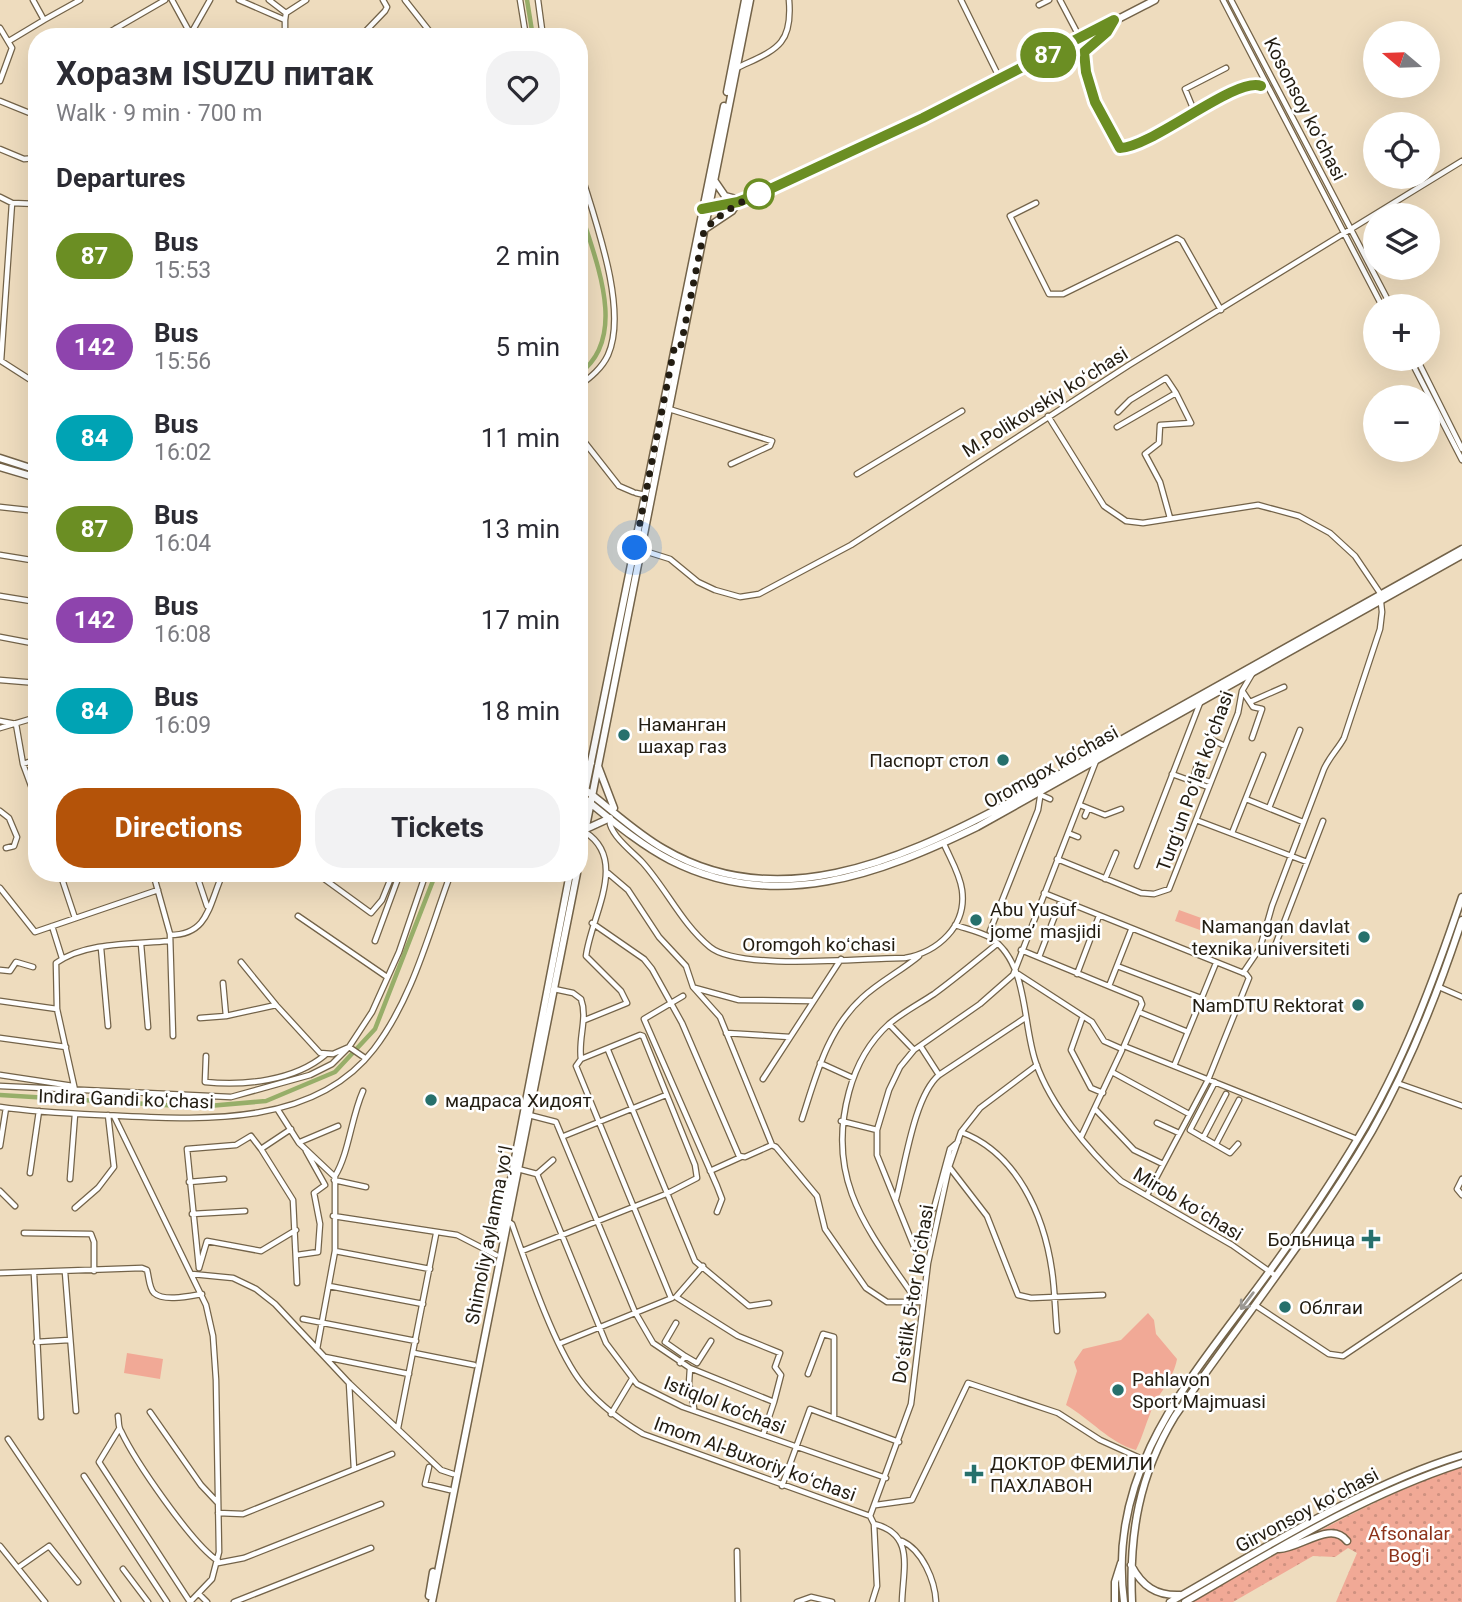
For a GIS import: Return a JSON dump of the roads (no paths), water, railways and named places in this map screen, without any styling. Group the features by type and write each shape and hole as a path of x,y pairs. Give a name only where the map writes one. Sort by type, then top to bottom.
{"main road":[{"path":"637,549 645,495 704,231 705,208 714,179 748,0"},
{"path":"588,817 595,763 748,0"},
{"name":"Kosonsoy koʻchasi","path":"705,208 740,201 888,135 1154,0"},
{"path":"704,231 712,221 732,211 740,201 726,196 714,179"},
{"path":"0,458 28,467"},
{"path":"0,467 28,475"},
{"name":"Oromgox ko‘chasi","path":"1095,757 1200,703 1209,694 1252,674 1462,549"},
{"name":"Oromgox ko‘chasi","path":"633,831 664,856 687,867 726,879 776,885 822,882 862,875 903,862 944,844 1381,597 1462,555"},
{"path":"588,767 595,763"},
{"path":"588,778 595,763"},
{"path":"595,763 615,810"},
{"name":"Oromgox ko‘chasi","path":"633,831 663,849 710,868 764,878 822,876 869,866 911,851 1040,791"},
{"path":"588,793 615,810 633,831"},
{"path":"588,799 610,818 633,831"},
{"path":"588,829 610,818"},
{"name":"Shimoliy aylanma yoʻl","path":"447,1510 496,1255 517,1169 533,1075 554,989 569,882"},
{"name":"Shimoliy aylanma yoʻl","path":"430,1602 533,1075 575,882"},
{"path":"1124,1602 1122,1562 1129,1503 1142,1459 1162,1419 1269,1272 1357,1139 1415,1024 1462,897"},
{"path":"1132,1602 1130,1563 1133,1525 1148,1469 1169,1426 1341,1181 1396,1083 1439,987 1462,920"},
{"path":"1200,1365 1208,1371"},
{"name":"Girvonsoy koʻchasi","path":"1184,1599 1403,1481 1462,1455"},
{"name":"Girvonsoy koʻchasi","path":"1403,1481 1462,1463"},
{"name":"Girvonsoy koʻchasi","path":"1170,1602 1184,1599 1388,1489"},
{"path":"1278,1549 1291,1548 1331,1532 1337,1532 1347,1541"},
{"path":"1115,1602 1115,1581 1122,1562"},
{"path":"1130,1563 1150,1589 1184,1599"}],"street":[{"path":"33,0 44,20"},
{"path":"31,28 80,0"},
{"path":"116,28 165,0"},
{"path":"172,0 186,28"},
{"path":"194,28 210,0"},
{"path":"239,0 285,20"},
{"path":"269,0 286,13"},
{"path":"285,28 286,13 306,0"},
{"path":"369,28 385,11 387,7 383,0"},
{"path":"405,0 427,28"},
{"path":"520,0 525,28"},
{"path":"538,0 542,28"},
{"path":"736,68 777,48 785,39 789,0"},
{"path":"961,0 1000,79"},
{"path":"1039,5 1049,0"},
{"path":"1060,0 1080,38"},
{"name":"Kosonsoy koʻchasi","path":"1223,0 1376,294"},
{"name":"Kosonsoy koʻchasi","path":"1231,0 1384,294"},
{"name":"Kosonsoy koʻchasi","path":"1114,20 1107,32 1084,52 1086,72 1095,102 1119,147 1127,147 1252,84 1261,86"},
{"path":"0,28 9,41 11,55 0,81"},
{"path":"9,41 28,30"},
{"path":"1195,113 1185,89 1226,68"},
{"path":"0,100 28,112"},
{"path":"0,149 28,159"},
{"name":"M.Polikovskiy koʻchasi","path":"637,549 670,559 698,582 715,590 740,597 759,594 851,545 1048,416 1462,160"},
{"path":"0,197 12,203 28,204"},
{"path":"588,201 605,265 615,325 607,357 588,378"},
{"path":"12,203 1,361 28,378"},
{"path":"1036,203 1010,216 1049,294 1063,295 1178,238 1221,310"},
{"path":"1416,371 1462,460"},
{"path":"1423,371 1462,449"},
{"path":"1118,412 1130,400 1166,378 1191,423 1160,425 1159,443 1145,454 1160,482 1171,518"},
{"path":"1117,427 1176,393"},
{"path":"667,408 772,441 770,446 731,464"},
{"path":"857,474 962,411"},
{"path":"1048,416 1104,506 1119,517 1136,523 1246,505 1269,506 1330,533 1355,556 1381,597 1378,637 1354,711 1341,743 1332,751 1303,822 1260,948 1243,973"},
{"path":"588,446 619,486 645,495"},
{"path":"0,507 28,510"},
{"path":"0,555 28,560"},
{"path":"0,596 28,601"},
{"path":"0,637 28,642"},
{"name":"Turgʻun Poʻlat koʻchasi","path":"1105,879 1141,893 1160,893 1172,884 1225,746 1242,691 1252,674"},
{"path":"0,680 28,683"},
{"path":"1250,702 1284,687"},
{"path":"1242,691 1253,707 1262,709 1252,738"},
{"path":"1137,866 1200,703"},
{"path":"0,727 28,720"},
{"path":"0,721 16,724"},
{"path":"16,724 28,778"},
{"path":"1215,724 1210,739 1225,746"},
{"path":"1269,808 1300,730"},
{"path":"1211,750 1214,742"},
{"path":"1232,833 1263,755"},
{"path":"928,1263 919,1259 877,1155 877,1130 894,1075 914,1050 1010,980 1080,805 1095,757"},
{"path":"23,764 28,762"},
{"path":"1204,767 1197,765 1194,776 1209,785"},
{"path":"1172,774 1209,785"},
{"path":"990,931 1040,791 1050,799"},
{"path":"1245,799 1303,822"},
{"path":"1080,805 1107,816 1121,809"},
{"path":"1085,816 1088,808"},
{"path":"0,811 9,818 17,837 14,846 6,848"},
{"name":"Oromgoh koʻchasi","path":"610,818 611,828 649,869 699,936 716,951 750,960 920,955 949,936 955,925"},
{"path":"1196,820 1307,862"},
{"path":"1273,951 1323,821"},
{"path":"1068,833 1079,837"},
{"path":"584,1020 627,1003 614,983 587,959 592,923 608,873 601,848 588,834"},
{"path":"944,844 962,889 955,925 988,937 1015,967"},
{"path":"1057,859 1105,879 1116,853"},
{"path":"608,873 628,890 659,937 686,966 693,988 716,1011 772,1145 817,1196 825,1229 866,1288 887,1301 920,1301"},
{"path":"63,882 75,918"},
{"path":"156,882 169,938 173,1036"},
{"path":"200,882 208,906"},
{"path":"74,1088 57,1009 54,966 62,958 101,948 169,938 197,930 219,882"},
{"path":"328,882 371,913 382,901 389,882"},
{"path":"374,941 397,882"},
{"path":"0,1086 231,1097 310,1075 332,1064 349,1047 372,1012 423,882"},
{"name":"Indira Gandi koʻchasi","path":"3,1108 190,1119 278,1110 324,1091 349,1074 392,1023 425,948 448,882"},
{"path":"0,888 33,931 158,890"},
{"path":"1044,893 1243,973 1250,981 1208,1080 1147,1195"},
{"path":"1039,957 1061,900"},
{"path":"298,916 387,977"},
{"path":"1077,974 1099,916"},
{"path":"592,923 648,963 671,1003 745,1157"},
{"path":"52,926 62,958"},
{"path":"1109,986 1131,930"},
{"path":"141,943 148,1027"},
{"path":"920,1301 868,1229 853,1198 841,1160 841,1121 853,1078 867,1050 889,1024 952,981 997,944"},
{"path":"101,948 108,1026"},
{"path":"1021,950 1140,999 1139,1012 1082,1137"},
{"path":"802,1119 820,1063 834,1034 854,1006 920,955"},
{"path":"763,1079 812,1001 837,970 841,959"},
{"path":"0,970 9,971 16,962 33,967"},
{"path":"241,962 276,1005 320,1053 326,1055"},
{"path":"1174,1066 1216,962"},
{"path":"1117,966 1201,998"},
{"name":"Mirob koʻchasi","path":"1015,967 1037,1065 1082,1137 1121,1181 1232,1245 1276,1276"},
{"path":"1017,974 1094,1024 1104,1041 1357,1139"},
{"path":"223,983 226,1016"},
{"path":"1439,987 1462,997"},
{"path":"693,988 739,1000 812,1001"},
{"path":"554,989 578,995 583,1005 581,1059"},
{"path":"683,996 644,1019 722,1199 718,1212"},
{"path":"0,1001 57,1009"},
{"path":"200,1018 226,1016 276,1005"},
{"path":"1139,1012 1188,1032"},
{"path":"1083,1016 1071,1051 1090,1086 1103,1093"},
{"path":"895,1200 924,1094 939,1075 1025,1017"},
{"path":"889,1024 914,1050"},
{"path":"726,1033 790,1037"},
{"path":"522,1251 562,1237 597,1222 633,1208 666,1194 698,1175 642,1036 581,1059 576,1066 633,1208 673,1297 738,1336 780,1353 775,1367 781,1375 780,1386 763,1435"},
{"path":"0,1038 65,1047"},
{"path":"921,1046 939,1075"},
{"path":"349,1047 363,1057"},
{"path":"206,1056 205,1082 273,1080 349,1047"},
{"path":"608,1050 695,1261 749,1306 769,1303"},
{"path":"820,1063 853,1078"},
{"name":"Doʻstlik 5-tor koʻchasi","path":"870,1516 911,1404 920,1301 949,1167 961,1132 980,1108 1037,1065"},
{"path":"1112,1072 1189,1114"},
{"path":"0,1074 74,1088"},
{"path":"1214,1082 1190,1130 1230,1153 1238,1144"},
{"path":"1396,1083 1462,1106"},
{"path":"316,1350 335,1251 334,1179 363,1091"},
{"path":"1203,1138 1226,1094"},
{"path":"564,1136 666,1095"},
{"path":"1216,1144 1239,1100"},
{"path":"0,1146 3,1108"},
{"path":"278,1110 325,1185 314,1193 320,1224 318,1252 297,1255"},
{"path":"1096,1110 1134,1150 1163,1164"},
{"path":"30,1173 39,1111"},
{"path":"70,1179 75,1114"},
{"path":"528,1114 556,1122 564,1136 635,1312 653,1343 690,1368 774,1402"},
{"path":"75,1208 98,1188 114,1167 111,1116"},
{"path":"111,1116 197,1271 233,1278 256,1289 275,1304 349,1383 441,1470 453,1475"},
{"path":"841,1121 877,1130"},
{"path":"1157,1124 1180,1133"},
{"path":"301,1144 338,1126"},
{"path":"261,1149 291,1129"},
{"path":"961,1132 992,1148 1024,1186 1053,1272 1057,1331"},
{"path":"119,1429 99,1462 190,1602 208,1586 218,1562 218,1503 213,1336 197,1271 189,1182 189,1147 236,1145 251,1136 293,1200 297,1283"},
{"path":"934,1208 950,1149 958,1142"},
{"path":"301,1144 334,1179 366,1187"},
{"path":"710,1171 772,1145"},
{"path":"517,1169 537,1174 553,1160"},
{"path":"949,1167 988,1216 1018,1295 1031,1298 1102,1294"},
{"name":"Istiqlol ko‘chasi","path":"537,1174 598,1327 613,1354 632,1379 683,1406 886,1478"},
{"path":"189,1182 224,1179"},
{"path":"1462,1179 1457,1189 1462,1195"},
{"path":"0,1191 15,1206"},
{"path":"192,1214 245,1211"},
{"path":"333,1216 436,1234 457,1235 496,1255"},
{"name":"Imom Al-Buxoriy koʻchasi","path":"505,1219 512,1224 578,1378 611,1414 643,1434 870,1516"},
{"path":"197,1271 207,1241 261,1251 296,1230"},
{"path":"24,1233 91,1234 94,1242 94,1271"},
{"path":"398,1428 436,1234"},
{"path":"335,1251 431,1269"},
{"path":"561,1343 673,1297 703,1266"},
{"path":"0,1273 34,1274 142,1268 147,1270 152,1290 156,1294 181,1297 202,1294"},
{"path":"65,1272 76,1411"},
{"path":"34,1274 41,1417"},
{"path":"1255,1304 1329,1354 1343,1356 1462,1276"},
{"path":"329,1286 424,1304"},
{"path":"303,1319 416,1341"},
{"path":"676,1323 665,1342 698,1363 711,1341"},
{"path":"808,1374 823,1334 834,1336 834,1418"},
{"path":"36,1342 69,1340"},
{"path":"414,1353 474,1365"},
{"path":"680,1363 685,1356"},
{"path":"324,1357 410,1374"},
{"path":"690,1368 689,1383 694,1409"},
{"path":"611,1414 632,1379"},
{"path":"349,1383 354,1469"},
{"path":"876,1505 912,1500 968,1383 1058,1413 1100,1440 1142,1459"},
{"path":"782,1486 810,1409 899,1442"},
{"path":"150,1412 201,1485 218,1503"},
{"path":"118,1416 119,1429 172,1507 218,1562"},
{"path":"8,1439 118,1602"},
{"path":"218,1513 243,1514 392,1454"},
{"path":"429,1467 425,1484 450,1490"},
{"path":"84,1476 167,1602"},
{"path":"218,1562 244,1558 381,1504"},
{"path":"870,1516 874,1524 877,1586 872,1602"},
{"path":"874,1524 895,1532 902,1541 914,1546 933,1583 936,1602"},
{"path":"902,1541 902,1602"},
{"path":"0,1546 45,1602"},
{"path":"19,1567 49,1546 78,1582"},
{"path":"234,1602 371,1548"},
{"path":"737,1551 738,1602"},
{"path":"123,1569 148,1602"},
{"path":"199,1594 207,1602"},
{"path":"797,1602 811,1597 832,1602"}],"waterway":[{"path":"527,0 532,28"},
{"path":"588,235 599,271 606,317 603,339 595,358 588,365"},
{"path":"0,1095 197,1107 266,1101 335,1072 375,1029 432,882"}],"place":[{"name":"Наманган шахар газ","path":"624,735"},
{"name":"Паспорт стол","path":"1003,760"},
{"name":"Abu Yusuf jome’ masjidi","path":"976,920"},
{"name":"Namangan davlat texnika universiteti","path":"1364,937"},
{"name":"NamDTU Rektorat","path":"1358,1005"},
{"name":"мадраса Хидоят","path":"431,1100"},
{"name":"Больница","path":"1371,1239"},
{"name":"Облгаи","path":"1285,1307"},
{"name":"Pahlavon Sport Majmuasi","path":"1118,1390"},
{"name":"ДОКТОР ФЕМИЛИ ПАХЛАВОН","path":"974,1474"}],"park label":[{"name":"Afsonalar Bog'i","path":"1409,1544"}]}
